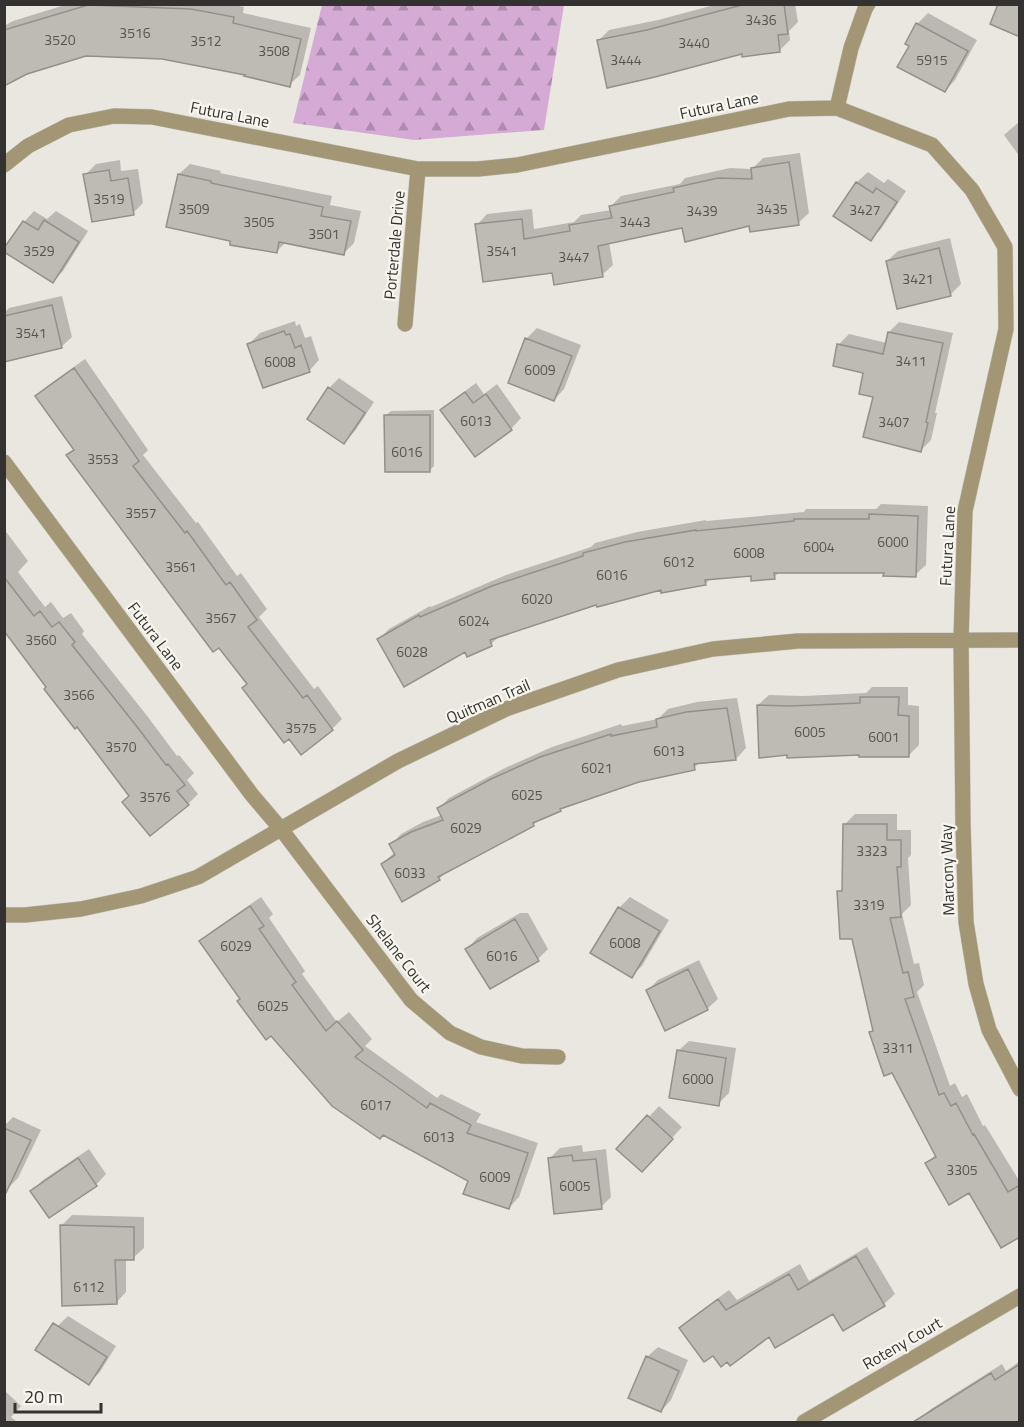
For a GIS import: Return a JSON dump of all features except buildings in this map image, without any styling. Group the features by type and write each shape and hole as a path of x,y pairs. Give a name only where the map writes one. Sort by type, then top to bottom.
{"street":[{"path":"837,108 851,48 868,4"},
{"name":"Futura Lane","path":"4,165 28,146 69,125 114,116 152,117 418,169 478,169 517,165 789,109 837,108 932,145 972,190 1005,247 1005,329 965,511 961,639"},
{"name":"Porterdale Drive","path":"405,324 418,169"},
{"name":"Futura Lane","path":"4,462 252,795 281,829"},
{"name":"Marcony Way","path":"961,639 966,922 976,984 989,1030 1020,1089"},
{"name":"Quitman Trail","path":"4,915 81,909 141,896 198,877 398,762 506,709 618,670 713,649 787,642 1020,640"},
{"name":"Shelane Court","path":"281,829 411,1000 450,1033 481,1047 522,1056 558,1057"},
{"name":"Roteny Court","path":"804,1422 1020,1296"}],"green space":[{"path":"322,5 564,5 544,130 414,140 293,123"}]}
